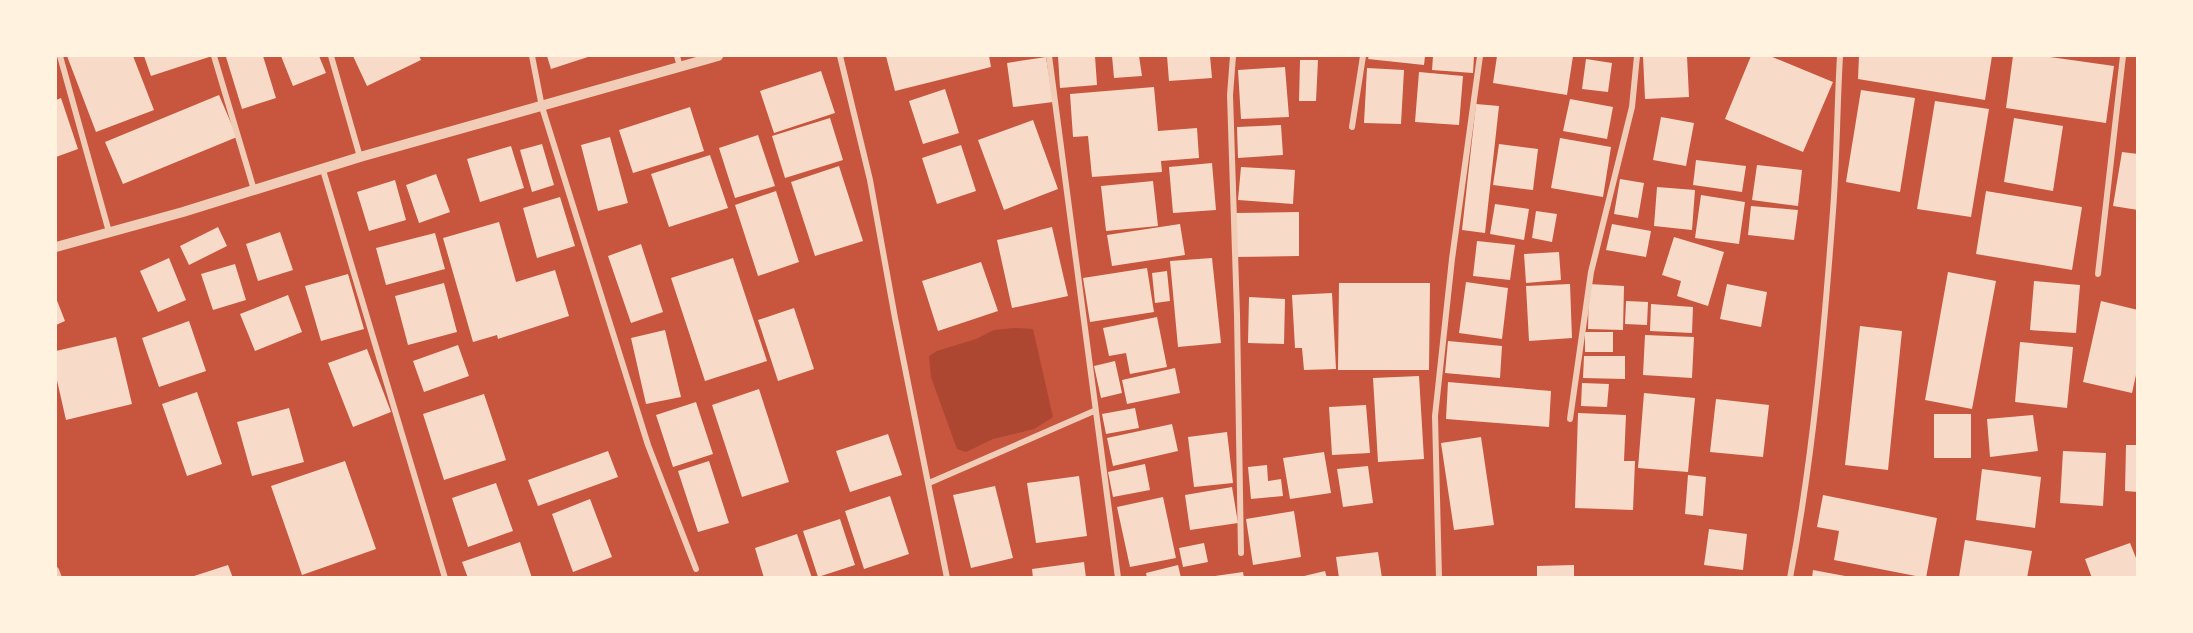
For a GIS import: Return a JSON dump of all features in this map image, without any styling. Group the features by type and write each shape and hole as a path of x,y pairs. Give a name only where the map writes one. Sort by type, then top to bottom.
{"street":[{"path":"60,56 109,232"},
{"path":"214,56 254,190"},
{"path":"331,56 360,158"},
{"path":"532,56 542,107 648,445 696,569"},
{"path":"677,56 680,67"},
{"path":"56,246 718,56"},
{"path":"840,56 870,180 946,576"},
{"path":"1049,56 1094,411 1118,578"},
{"path":"1233,56 1230,95 1241,554"},
{"path":"1352,127 1363,56"},
{"path":"1439,578 1435,417 1452,260 1480,56"},
{"path":"1570,419 1591,272 1632,107 1637,56"},
{"path":"1790,578 1798,537 1819,370 1833,209 1840,56"},
{"path":"2098,274 2123,56"},
{"path":"323,170 445,578"},
{"path":"928,483 1094,411"},
{"path":"56,570 59,578"}],"shaded area":[{"path":"1033,329 1053,417 1034,429 993,439 966,452 957,449 931,377 929,356 994,330"}],"building":[{"path":"67,56 133,56 154,110 96,132"},
{"path":"144,56 208,56 209,57 151,76"},
{"path":"263,56 276,98 242,109 226,57"},
{"path":"281,56 319,56 326,73 293,86"},
{"path":"353,56 419,56 421,60 367,86"},
{"path":"547,56 591,56 551,69"},
{"path":"886,56 989,56 991,67 895,91"},
{"path":"1058,56 1095,56 1097,85 1060,88"},
{"path":"1112,56 1139,56 1142,76 1114,78"},
{"path":"1167,56 1210,56 1212,78 1169,81"},
{"path":"1369,56 1425,56 1424,65 1368,59"},
{"path":"1433,56 1474,56 1473,73 1432,70"},
{"path":"1497,56 1573,56 1567,95 1493,83"},
{"path":"1643,56 1687,56 1689,97 1645,99"},
{"path":"1751,56 1770,56 1833,82 1803,152 1725,119"},
{"path":"1859,56 1992,56 1985,100 1858,79"},
{"path":"2013,56 2043,56 2114,66 2106,123 2006,108"},
{"path":"1046,57 1053,102 1013,107 1007,63"},
{"path":"1586,59 1612,63 1608,92 1582,89"},
{"path":"1300,60 1318,60 1316,101 1299,101"},
{"path":"1285,67 1289,117 1241,119 1238,70"},
{"path":"1367,68 1404,70 1401,124 1364,123"},
{"path":"821,71 835,113 774,133 760,91"},
{"path":"1419,72 1463,76 1459,125 1415,122"},
{"path":"1154,87 1158,131 1197,128 1199,158 1161,161 1162,172 1092,177 1088,136 1073,137 1070,94"},
{"path":"945,89 959,133 923,144 909,101"},
{"path":"1861,90 1915,98 1900,192 1846,182"},
{"path":"219,95 237,137 123,184 105,142"},
{"path":"61,98 78,149 56,157 56,100"},
{"path":"1570,99 1613,107 1607,139 1563,131"},
{"path":"1935,101 1989,109 1971,217 1917,209"},
{"path":"1476,104 1499,106 1485,233 1462,230"},
{"path":"690,107 704,151 633,173 619,130"},
{"path":"1661,117 1694,123 1686,166 1653,160"},
{"path":"830,118 843,160 785,178 772,136"},
{"path":"2014,118 2063,126 2053,191 2004,182"},
{"path":"1033,120 1058,189 1004,210 978,140"},
{"path":"1281,125 1283,155 1238,158 1237,127"},
{"path":"758,135 775,186 735,198 719,148"},
{"path":"610,137 628,203 598,211 581,145"},
{"path":"1560,138 1611,147 1603,197 1551,188"},
{"path":"542,144 554,185 532,192 520,150"},
{"path":"1499,144 1538,149 1533,190 1493,185"},
{"path":"961,145 976,191 937,204 922,158"},
{"path":"511,146 524,188 480,202 467,159"},
{"path":"2122,152 2138,154 2138,210 2113,206"},
{"path":"710,155 728,208 669,227 651,174"},
{"path":"1696,160 1746,166 1742,192 1693,185"},
{"path":"1212,163 1216,210 1173,213 1169,167"},
{"path":"1757,165 1802,170 1798,206 1752,200"},
{"path":"839,166 863,241 815,256 791,182"},
{"path":"1241,167 1295,170 1293,204 1238,200"},
{"path":"436,174 450,212 419,223 406,185"},
{"path":"1620,179 1644,183 1638,218 1614,214"},
{"path":"395,180 406,220 369,231 357,192"},
{"path":"1153,181 1158,226 1106,231 1101,186"},
{"path":"1657,187 1695,190 1692,230 1654,226"},
{"path":"776,191 799,262 758,276 735,205"},
{"path":"1986,191 2082,207 2072,270 1976,254"},
{"path":"1701,195 1745,202 1739,244 1695,238"},
{"path":"560,197 575,246 537,258 523,208"},
{"path":"1495,204 1529,209 1524,240 1490,234"},
{"path":"1751,206 1798,210 1794,240 1748,235"},
{"path":"1536,211 1557,214 1552,242 1532,238"},
{"path":"1299,212 1299,256 1237,257 1236,213"},
{"path":"499,222 516,282 555,270 569,316 498,339 497,335 473,342 443,238"},
{"path":"1180,224 1185,255 1112,266 1107,235"},
{"path":"1612,224 1651,231 1646,257 1606,250"},
{"path":"218,227 227,246 189,265 180,246"},
{"path":"1052,227 1068,296 1012,308 997,240"},
{"path":"280,232 293,270 258,281 246,244"},
{"path":"435,233 445,269 386,285 376,248"},
{"path":"1674,237 1724,252 1708,306 1677,296 1681,281 1662,275"},
{"path":"1477,241 1515,245 1510,280 1473,276"},
{"path":"641,244 663,312 631,323 608,256"},
{"path":"1559,252 1561,280 1526,283 1524,254"},
{"path":"169,258 186,300 158,312 140,271"},
{"path":"733,258 767,361 705,381 671,278"},
{"path":"1212,258 1221,343 1178,347 1170,261"},
{"path":"981,262 998,311 938,331 922,281"},
{"path":"235,264 246,300 213,310 201,274"},
{"path":"1147,268 1154,312 1090,322 1083,278"},
{"path":"1167,271 1170,301 1155,303 1152,273"},
{"path":"1948,272 1996,281 1972,409 1925,400"},
{"path":"348,274 364,329 321,341 305,286"},
{"path":"2034,281 2080,285 2076,333 2030,330"},
{"path":"1466,282 1508,288 1502,339 1459,333"},
{"path":"444,283 457,332 408,345 395,296"},
{"path":"1339,283 1430,283 1429,370 1338,370"},
{"path":"1570,284 1572,338 1529,341 1526,286"},
{"path":"1589,284 1624,286 1623,330 1588,329"},
{"path":"1727,284 1767,292 1761,327 1720,319"},
{"path":"1332,293 1336,369 1304,370 1302,348 1295,348 1292,295"},
{"path":"288,295 302,332 255,351 240,314"},
{"path":"1249,297 1285,299 1284,344 1248,343"},
{"path":"56,298 65,321 56,325"},
{"path":"1626,301 1648,302 1647,325 1625,324"},
{"path":"2101,301 2138,310 2138,366 2132,393 2083,382"},
{"path":"1651,304 1693,307 1692,333 1650,331"},
{"path":"794,308 814,369 778,381 758,320"},
{"path":"1157,317 1167,367 1130,374 1126,353 1109,356 1103,328"},
{"path":"189,321 206,371 159,387 142,338"},
{"path":"1860,326 1902,331 1888,470 1845,465"},
{"path":"665,330 681,397 646,404 631,338"},
{"path":"1585,332 1613,332 1613,352 1585,352"},
{"path":"1645,335 1694,337 1692,378 1643,375"},
{"path":"116,337 132,404 66,420 56,376 56,351"},
{"path":"1448,341 1502,346 1500,378 1445,373"},
{"path":"2020,342 2073,347 2067,408 2015,402"},
{"path":"458,345 469,376 424,392 413,361"},
{"path":"367,349 391,412 353,427 328,363"},
{"path":"1584,356 1625,356 1625,379 1583,378"},
{"path":"1115,361 1122,393 1101,398 1094,366"},
{"path":"1175,368 1180,393 1127,404 1122,380"},
{"path":"1419,376 1424,459 1378,462 1373,378"},
{"path":"1448,382 1551,391 1549,427 1446,419"},
{"path":"1582,383 1609,384 1607,407 1581,406"},
{"path":"759,389 789,482 742,497 712,405"},
{"path":"197,392 222,464 187,476 162,404"},
{"path":"1644,393 1695,398 1688,472 1638,468"},
{"path":"484,394 506,460 444,480 423,414"},
{"path":"1716,399 1769,405 1763,457 1710,452"},
{"path":"696,402 713,454 673,467 656,415"},
{"path":"1366,405 1370,453 1332,455 1329,407"},
{"path":"289,408 304,462 252,476 237,422"},
{"path":"1135,408 1139,428 1106,434 1102,414"},
{"path":"1578,413 1626,415 1624,461 1635,461 1633,510 1575,508"},
{"path":"1934,414 1971,414 1971,458 1934,458"},
{"path":"2033,415 2038,451 1990,457 1987,419"},
{"path":"1172,424 1178,451 1113,466 1107,438"},
{"path":"1227,432 1233,483 1194,487 1188,437"},
{"path":"888,434 902,475 850,492 836,451"},
{"path":"1481,437 1494,525 1454,530 1441,443"},
{"path":"2126,445 2138,445 2138,492 2125,491"},
{"path":"608,451 618,477 538,506 528,480"},
{"path":"2063,451 2106,453 2103,506 2060,503"},
{"path":"1324,452 1331,493 1290,499 1283,458"},
{"path":"345,461 376,549 302,575 271,486"},
{"path":"709,461 729,523 698,532 678,471"},
{"path":"1145,464 1150,490 1113,497 1108,472"},
{"path":"1267,465 1268,481 1281,479 1283,496 1251,499 1248,467"},
{"path":"1368,466 1373,503 1343,507 1337,469"},
{"path":"1982,469 2041,477 2035,528 1976,520"},
{"path":"1688,475 1706,477 1703,516 1685,514"},
{"path":"1079,476 1087,536 1036,543 1027,483"},
{"path":"496,483 513,531 468,547 452,498"},
{"path":"995,486 1013,558 971,568 953,495"},
{"path":"1232,487 1238,523 1190,530 1185,495"},
{"path":"1823,495 1937,518 1926,578 1834,560 1839,531 1817,527"},
{"path":"890,496 909,554 864,569 845,511"},
{"path":"1163,497 1176,558 1130,567 1117,507"},
{"path":"590,499 612,557 573,572 552,514"},
{"path":"1294,511 1301,557 1253,565 1246,519"},
{"path":"840,519 855,565 818,577 803,531"},
{"path":"1709,529 1747,534 1743,570 1704,565"},
{"path":"797,534 812,578 764,578 755,548"},
{"path":"1965,540 2032,551 2027,578 1959,577"},
{"path":"520,542 532,578 468,578 462,562"},
{"path":"1204,543 1208,562 1183,567 1179,548"},
{"path":"2130,543 2138,563 2138,578 2092,578 2085,559"},
{"path":"1378,552 1382,578 1339,578 1336,557"},
{"path":"1084,562 1086,578 1033,578 1032,569"},
{"path":"228,565 233,578 191,578 191,577"},
{"path":"1178,565 1181,578 1147,578 1146,573"},
{"path":"1574,565 1574,578 1537,578 1537,566"},
{"path":"1813,570 1845,576 1845,578 1812,578"},
{"path":"1325,571 1327,578 1300,578 1300,577"},
{"path":"1243,572 1244,578 1215,578 1215,576"}]}
